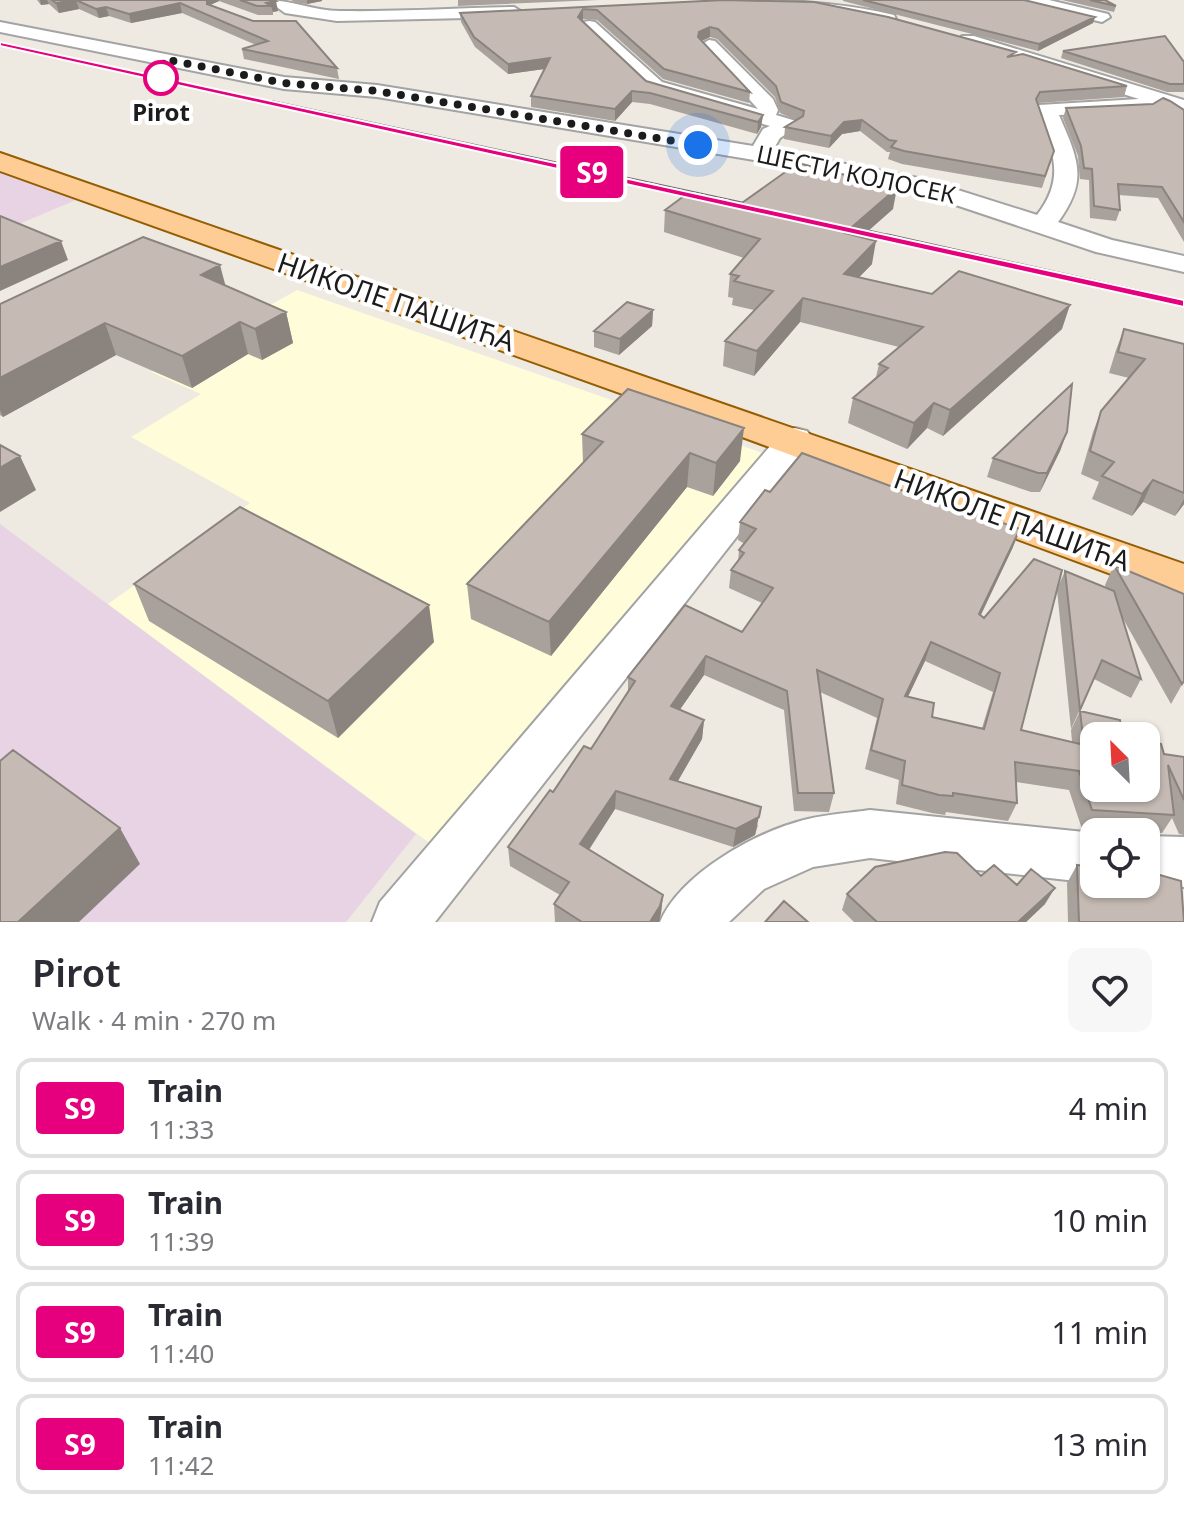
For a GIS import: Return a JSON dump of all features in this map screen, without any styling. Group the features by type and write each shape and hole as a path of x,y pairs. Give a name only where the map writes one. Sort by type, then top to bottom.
{"main road":[{"name":"НИКОЛЕ ПАШИЋА","path":"0,161 269,258 795,439 1184,583"}],"street":[{"path":"275,0 284,7 303,13 526,12"},
{"path":"700,4 773,0 830,3 906,23"},
{"path":"1028,0 1102,17"},
{"path":"588,14 655,86 789,125 771,134 760,154"},
{"path":"285,24 336,22 360,15"},
{"name":"ШЕСТИ КОЛОСЕК","path":"0,27 284,83 377,91 760,154 923,186 1135,254 1184,264"},
{"path":"948,35 1178,104"},
{"path":"709,45 766,103 768,110 765,116"},
{"path":"1043,225 1066,191 1065,158 1046,109 1178,104"},
{"path":"400,922 795,439"},
{"path":"688,922 745,871 808,843 870,834 1080,856"},
{"path":"1160,861 1184,862"}],"shaded area":[{"path":"0,172 76,200 0,232"},
{"path":"297,290 774,457 447,856 108,604 250,503 131,437 201,394 151,372"},
{"path":"0,524 416,834 346,922 0,922"}],"building":[{"path":"76,0 207,0 207,4 253,21 296,21 337,68 242,49 268,41 180,3 129,14 106,7 96,9"},
{"path":"240,0 276,1 266,3 271,6 257,6"},
{"path":"724,0 814,2 888,17 1016,52 1007,57 1023,54 1127,86 1040,92 1036,99 1054,151 1045,176 904,151 891,147 896,141 889,140 862,120 844,122 831,136 785,127 803,116 804,111 781,102 776,86 718,29 710,27 699,32 698,37 750,92 664,69 597,10 583,9 578,17 646,81 763,115 758,122 650,93 632,91 615,109 531,96 550,58 508,64 474,37 460,13"},
{"path":"863,0 1024,0 1095,17 1039,44"},
{"path":"1090,0 1105,0 1116,6"},
{"path":"1165,36 1184,62 1184,84 1170,84 1063,51"},
{"path":"1163,98 1184,110 1184,222 1162,187 1118,184 1120,210 1094,206 1092,169 1084,168 1081,146 1066,108 1153,104"},
{"path":"798,163 897,188 845,233 876,241 844,274 932,294 959,271 1070,305 950,410 934,403 914,423 853,398 888,368 879,364 923,327 803,298 757,351 725,341 773,291 734,281 739,276 730,274 760,239 665,210 688,193 739,205"},
{"path":"0,216 61,241 0,267"},
{"path":"143,237 220,265 201,275 286,312 255,329 240,322 182,356 105,323 0,378 0,304"},
{"path":"627,302 653,310 620,339 594,331"},
{"path":"1124,329 1184,344 1184,493 1153,480 1142,494 1102,476 1114,462 1090,451 1101,411 1145,359 1118,352"},
{"path":"1072,384 1067,432 1047,473 1038,473 993,458"},
{"path":"628,389 744,428 716,463 690,453 549,622 467,584 603,442 582,434"},
{"path":"0,445 20,456 0,468"},
{"path":"802,453 941,505 942,502 1020,529 979,614 984,618 1034,559 1062,570 1021,730 1080,744 1080,774 1079,771 1015,762 1017,803 953,793 953,796 939,795 902,785 905,761 871,750 883,699 817,670 834,793 798,793 787,691 706,656 671,706 704,720 670,779 761,807 759,817 736,829 616,791 580,844 663,895 650,922 582,922 554,904 569,882 508,847 550,790 553,792 584,746 591,749 635,681 628,677 685,605 742,632 773,588 731,570 744,553 739,550 756,529 740,522 765,490 770,492","holes":["931,642 1000,673 984,729 932,717 934,703 905,696"]},
{"path":"240,507 429,605 328,701 134,584"},
{"path":"1114,565 1184,594 1182,684"},
{"path":"1065,571 1114,591 1141,679 1102,660 1080,710"},
{"path":"1080,711 1120,720 1081,722"},
{"path":"1160,744 1164,754 1184,757 1184,800 1168,765 1174,815 1092,810 1089,802 1160,802"},
{"path":"13,750 120,828 18,922 0,922 0,761"},
{"path":"945,852 957,853 981,876 994,865 1017,885 1031,869 1055,888 1018,922 877,922 847,894 875,867"},
{"path":"1077,865 1080,865 1080,898 1160,898 1160,875 1181,881 1184,922 1079,922"},
{"path":"784,901 808,922 765,922"}],"railway":[{"path":"0,44 280,105"},
{"path":"271,103 762,209"},
{"path":"844,227 896,239"},
{"path":"887,237 896,239"},
{"path":"896,239 1184,303"}],"train":[{"name":"S9","path":"0,44 1184,303"}],"place":[{"name":"Pirot","path":"161,78"}],"route":[{"path":"161,78 164,59 284,83 377,91 698,145"}]}
